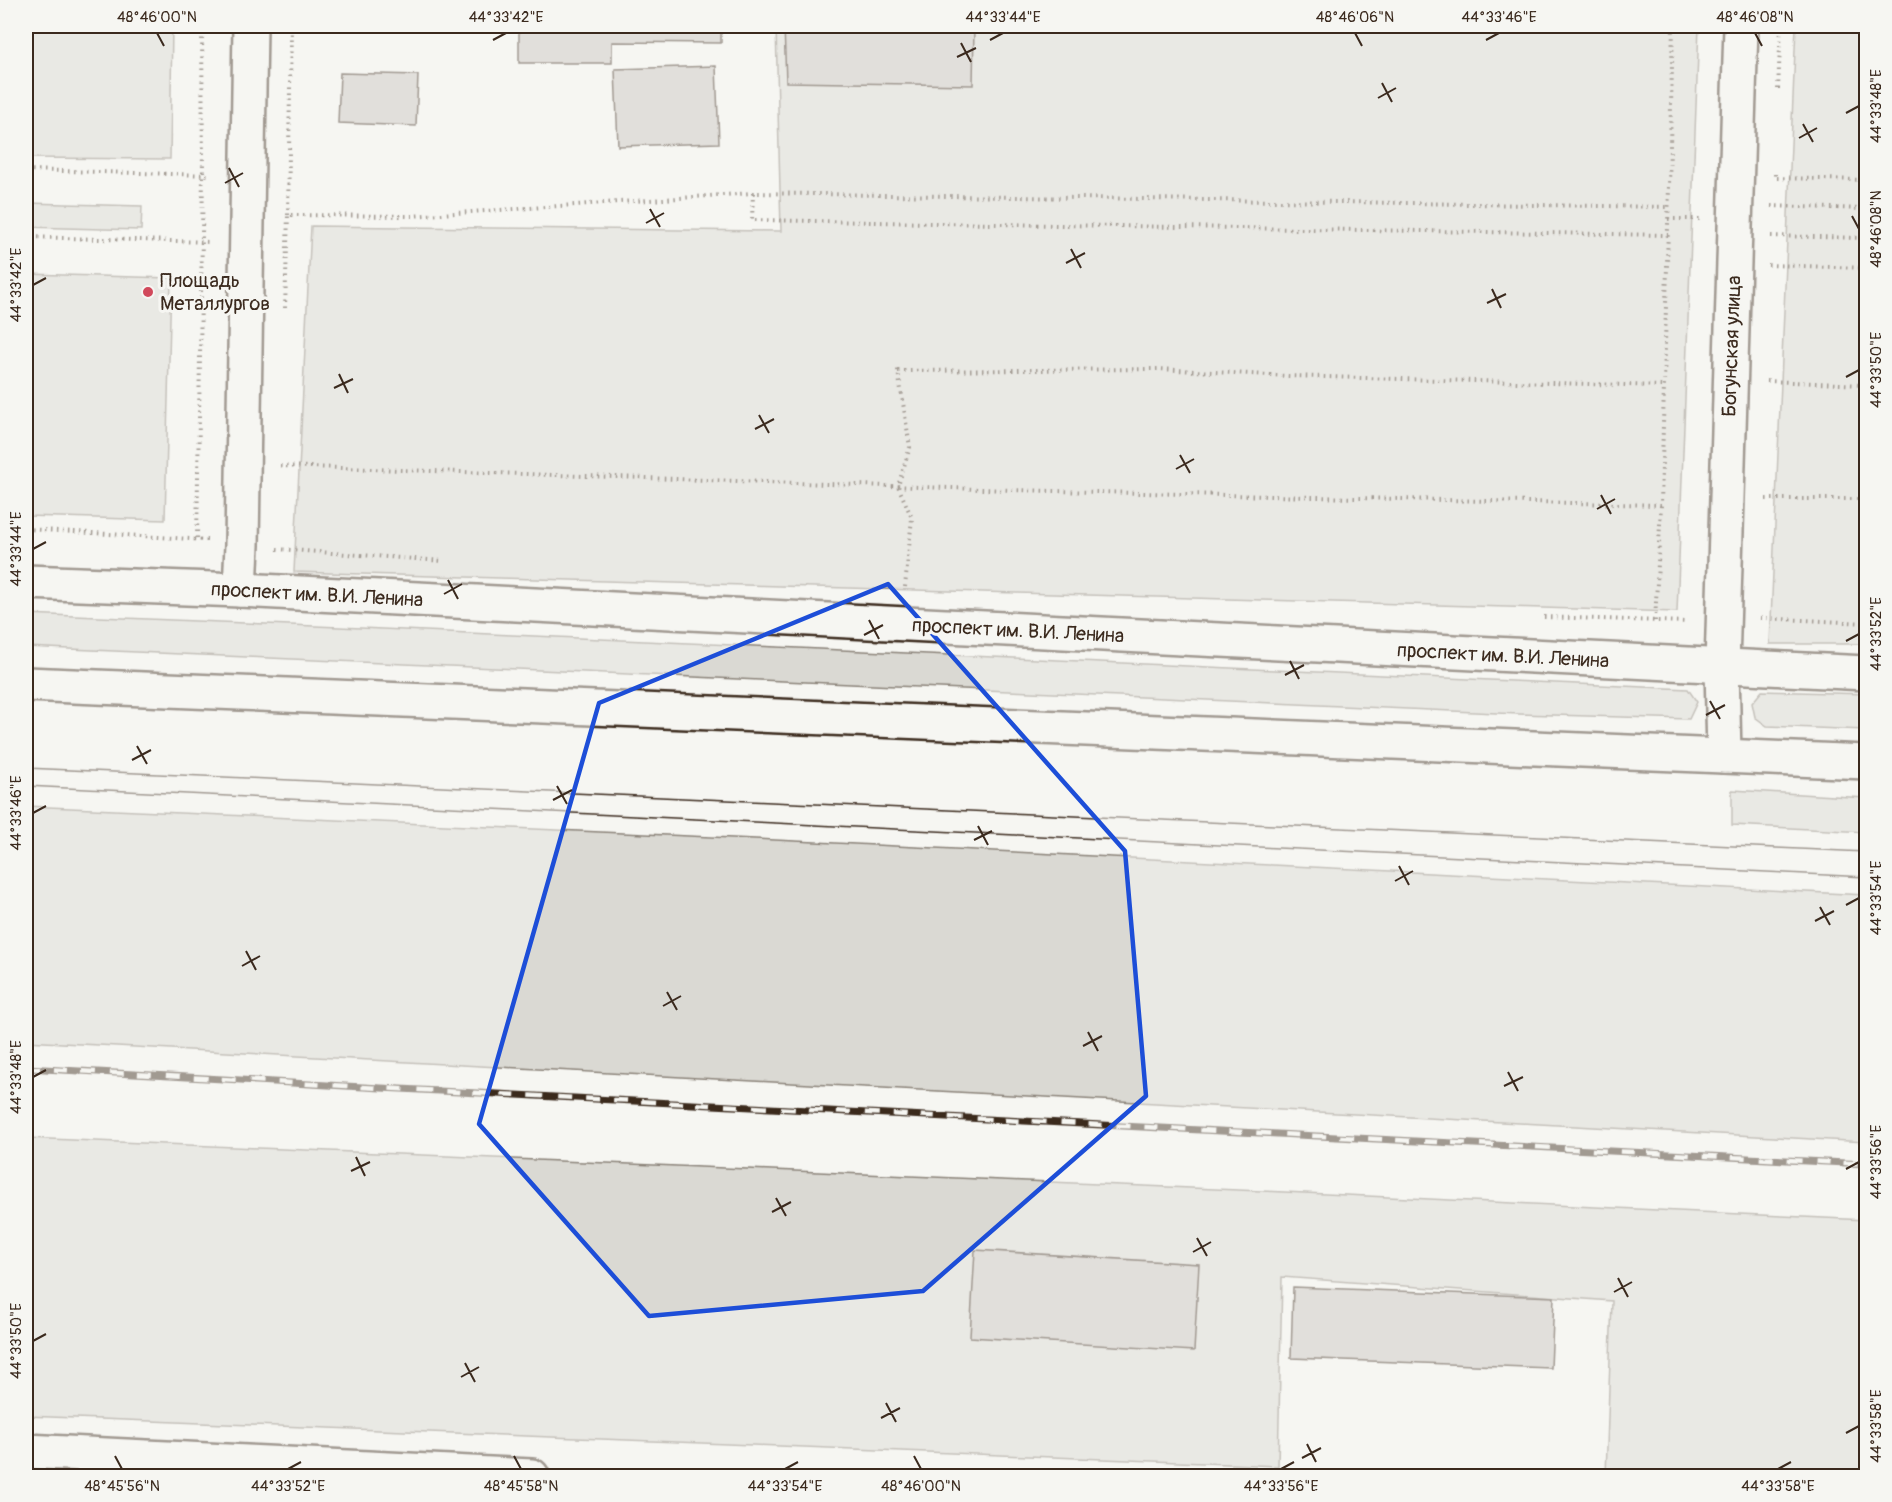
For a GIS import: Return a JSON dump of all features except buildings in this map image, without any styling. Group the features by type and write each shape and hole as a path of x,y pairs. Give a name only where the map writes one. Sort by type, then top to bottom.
{"main road":[{"path":"240,590 250,26"},
{"name":"Богунская улица","path":"1724,756 1722,666 1741,26"},
{"name":"проспект им. В.И. Ленина","path":"26,582 240,590 1866,673"},
{"path":"26,684 1866,762"},
{"path":"26,1451 77,1465 532,1476"}],"path":[{"path":"197,538 202,26"},
{"path":"285,310 291,26"},
{"path":"1655,621 1661,505 1673,26"},
{"path":"1778,96 1781,26"},
{"path":"1775,166 1775,177 1866,180"},
{"path":"26,170 248,177"},
{"path":"288,214 411,216 753,193 1668,207"},
{"path":"753,193 752,220 1668,235"},
{"path":"1771,206 1866,209"},
{"path":"1767,236 1866,238"},
{"path":"26,237 247,244"},
{"path":"1768,265 1866,268"},
{"path":"904,596 912,518 898,486 910,447 898,371 1158,369 1288,376 1664,386"},
{"path":"1767,381 1866,385"},
{"path":"280,477 280,466 898,486 1661,505"},
{"path":"1766,499 1866,499"},
{"path":"26,529 197,538 242,545"},
{"path":"1756,618 1866,623"}],"highlighted area":[{"path":"888,584 1125,851 1146,1096 923,1291 649,1316 479,1124 599,703"}],"shaded area":[{"path":"26,26 172,26 170,159 26,158"},
{"path":"776,26 1699,26 1677,612 294,572 311,226 781,231"},
{"path":"1796,26 1866,26 1866,644 1770,644"},
{"path":"26,203 142,206 141,230 26,227"},
{"path":"26,274 171,278 165,520 26,516"},
{"path":"26,614 1688,689 1697,702 1689,719 1519,714 26,647"},
{"path":"1762,691 1866,694 1866,730 1767,726 1755,717 1752,703"},
{"path":"1732,790 1866,798 1866,832 1732,825"},
{"path":"26,806 755,839 1866,895 1866,1142 26,1041"},
{"path":"26,1138 1284,1192 1866,1220 1866,1476 1606,1476 1612,1301 1282,1277 1278,1466 26,1416"}],"tram line":[{"path":"26,768 1866,852"},
{"path":"26,786 1866,877"}],"railway":[{"path":"26,1068 1866,1164"}],"place":[{"name":"Площадь Металлургов","path":"148,292"}]}
